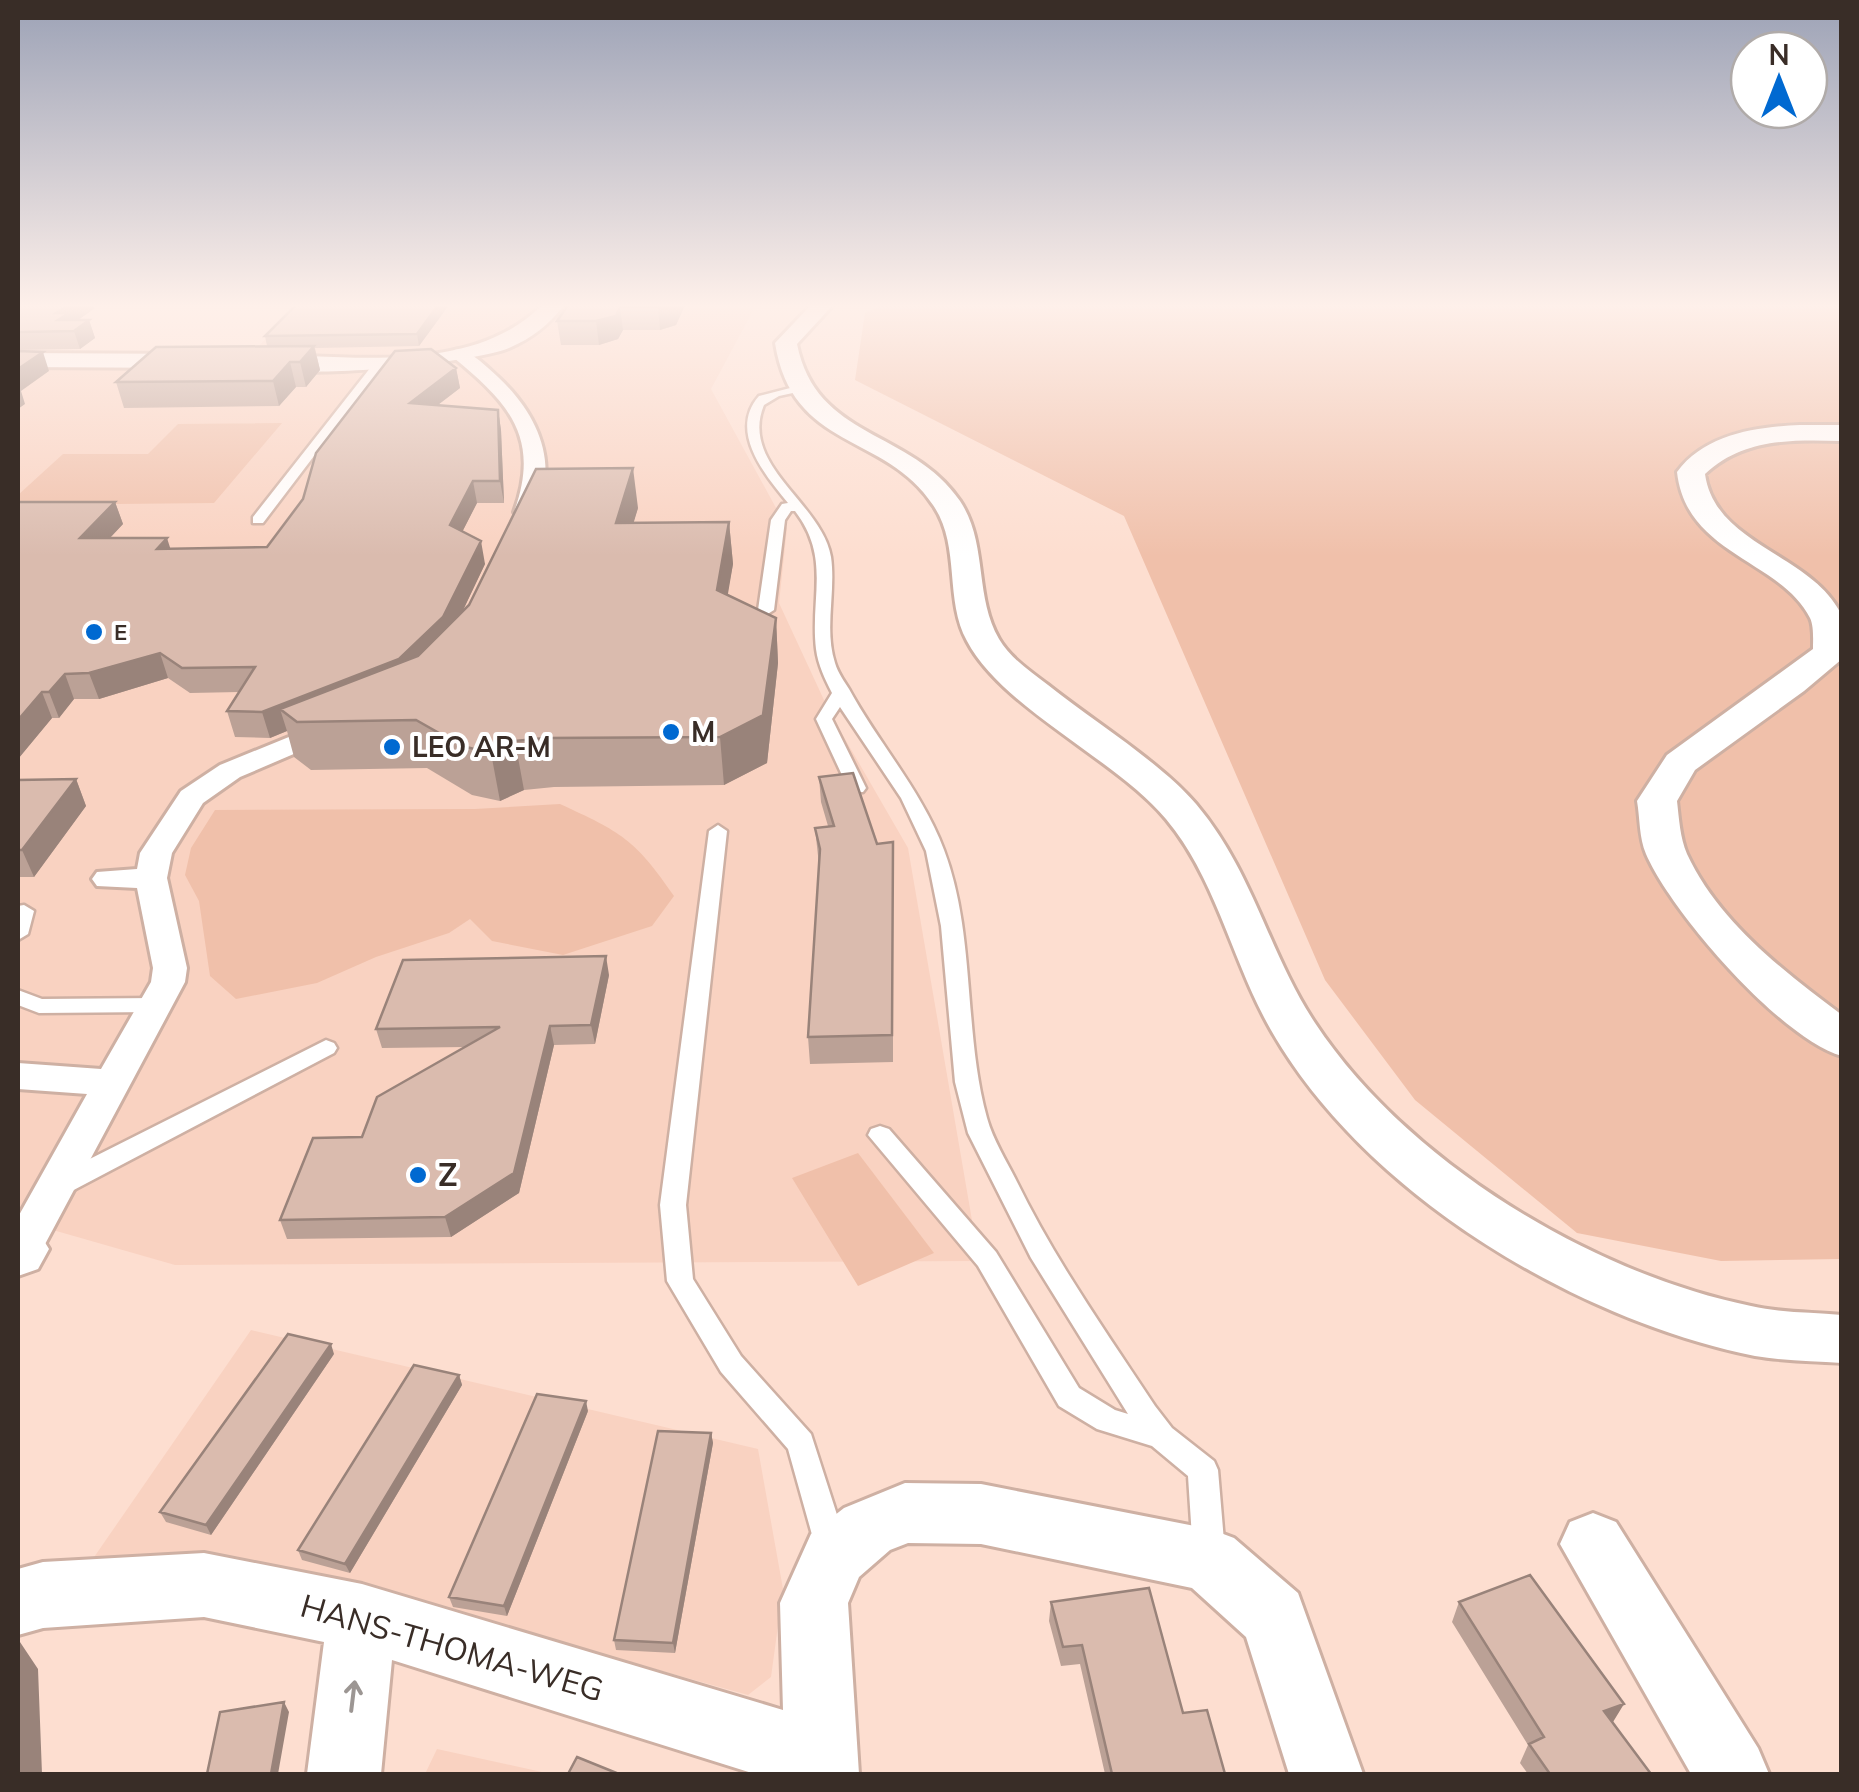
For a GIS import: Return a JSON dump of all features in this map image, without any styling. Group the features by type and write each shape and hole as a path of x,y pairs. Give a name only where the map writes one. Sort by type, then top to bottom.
{"street":[{"path":"498,389 534,436 538,454 532,498 517,531"},
{"path":"798,389 846,431 928,481 949,504 961,526 974,613 983,640 1002,665 1178,808 1219,868 1254,935 1277,998 1297,1034 1349,1101 1410,1159 1487,1218 1562,1264 1633,1296 1746,1330 1842,1339"},
{"path":"1842,433 1775,434 1728,442 1691,472 1694,496 1719,528 1803,589 1828,619 1830,652 1792,684 1680,763 1657,801 1666,853 1706,913 1763,980 1842,1040"},
{"path":"18,1250 57,1187 168,982 170,968 151,878 156,853 192,797 246,763 351,720"},
{"path":"108,879 151,878"},
{"path":"18,1076 112,1083"},
{"path":"821,1766 814,1603 834,1556 867,1529 906,1513 981,1514 1210,1560 1274,1617 1326,1774"},
{"path":"1594,1544 1732,1774"},
{"name":"HANS-THOMA-WEG","path":"18,1602 43,1595 204,1585 362,1617 821,1766"},
{"path":"344,1774 362,1617"}],"lane":[{"path":"258,520 360,389"},
{"path":"798,389 760,399 755,405 752,430 762,463 818,536 824,586 822,638 828,666 900,779 934,842 944,878 960,1033 975,1120 1022,1221 1083,1322 1162,1436 1204,1470 1210,1560"},
{"path":"766,610 778,520 787,508 798,507"},
{"path":"842,691 824,719 857,788"},
{"path":"718,832 673,1205 680,1281 730,1364 800,1443 834,1556"},
{"path":"18,934 24,911"},
{"path":"18,997 39,1006 155,1005"},
{"path":"57,1187 326,1048"},
{"path":"880,1135 987,1259 1069,1398 1107,1420 1162,1436"}],"shaded area":[{"path":"18,389 711,389 787,528 779,603 830,713 908,848 979,1261 175,1265 18,1220"},
{"path":"872,389 1841,389 1841,1259 1721,1261 1577,1233 1415,1100 1325,980 1124,516"},
{"path":"282,423 214,503 18,505 18,495 63,454 148,454 178,424"},
{"path":"560,804 625,839 660,877 674,896 652,926 563,955 492,941 470,919 449,933 376,957 317,983 236,999 210,976 199,901 185,875 191,848 215,810 475,809"},
{"path":"858,1153 934,1253 858,1286 792,1178"},
{"path":"251,1330 758,1449 783,1589 771,1677 748,1695 394,1596 90,1563"},
{"path":"437,1749 551,1774 425,1774"}],"building":[{"path":"366,389 429,389 410,403 498,410 500,481 473,481 450,525 481,541 443,617 399,659 262,712 227,711 255,667 182,668 160,653 89,673 65,674 49,692 42,692 18,720 18,502 115,502 80,538 167,538 157,549 267,547 303,499 316,453"},
{"path":"633,468 616,523 729,522 717,590 776,618 763,715 720,737 545,738 515,741 491,753 462,746 416,720 297,722 280,709 418,656 469,605 536,469"},
{"path":"853,773 877,844 893,842 892,1035 808,1037 820,849 815,828 834,826 819,777"},
{"path":"76,779 22,850 18,850 18,780"},
{"path":"606,956 591,1025 550,1026 514,1173 445,1217 280,1220 313,1138 362,1137 377,1097 500,1027 376,1029 403,960"},
{"path":"288,1334 331,1344 206,1525 160,1512"},
{"path":"414,1365 459,1375 345,1564 298,1550"},
{"path":"537,1394 586,1401 504,1606 449,1597"},
{"path":"658,1431 711,1433 673,1643 614,1640"},
{"path":"1530,1575 1624,1704 1604,1711 1651,1774 1550,1774 1529,1744 1544,1737 1459,1602"},
{"path":"1149,1588 1183,1713 1207,1710 1225,1774 1112,1774 1082,1645 1063,1647 1051,1602"},
{"path":"284,1702 271,1774 207,1774 220,1712"},
{"path":"577,1757 619,1774 568,1774"}],"place":[{"name":"E","path":"94,632"},
{"name":"M","path":"671,732"},
{"name":"LEO AR-M","path":"392,747"},
{"name":"Z","path":"418,1175"}]}
